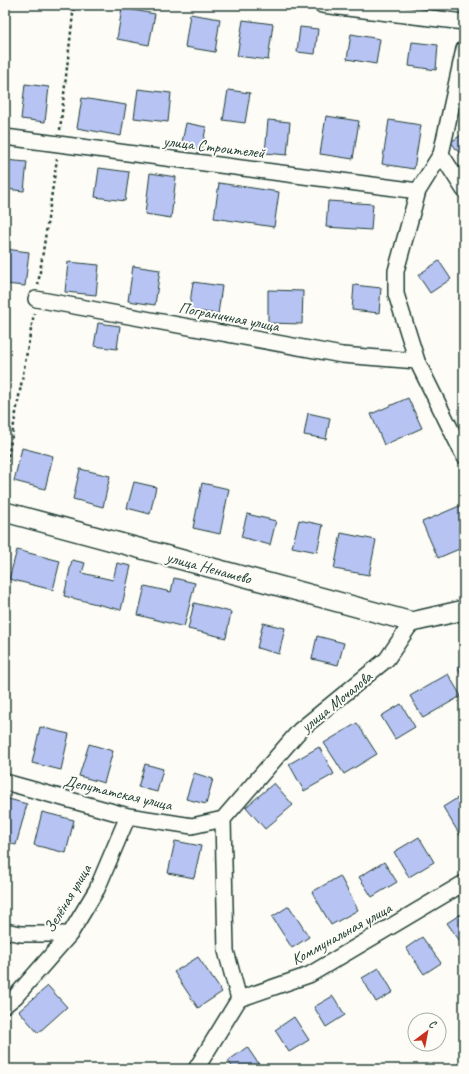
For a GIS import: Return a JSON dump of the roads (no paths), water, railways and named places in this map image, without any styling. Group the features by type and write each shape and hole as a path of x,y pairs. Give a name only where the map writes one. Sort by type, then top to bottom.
{"street":[{"path":"322,5 464,22"},
{"path":"464,48 441,154 418,191 396,271 396,294 417,362 458,428 464,456"},
{"name":"улица Строителей","path":"5,137 418,191"},
{"path":"441,154 464,190"},
{"name":"Пограничная улица","path":"36,299 342,355 417,362"},
{"name":"улица Ненашево","path":"6,519 412,622"},
{"path":"412,622 464,610"},
{"name":"улица Мочалова","path":"223,819 300,730 387,659 412,622"},
{"name":"Депутатская улица","path":"5,782 128,816 192,826 223,819"},
{"name":"Зелёная улица","path":"5,1006 15,997 70,934 97,890 128,816"},
{"path":"196,1069 239,999 226,951 223,819"},
{"name":"Коммунальная улица","path":"239,999 309,975 464,883"},
{"path":"5,931 21,934 70,934"}]}
